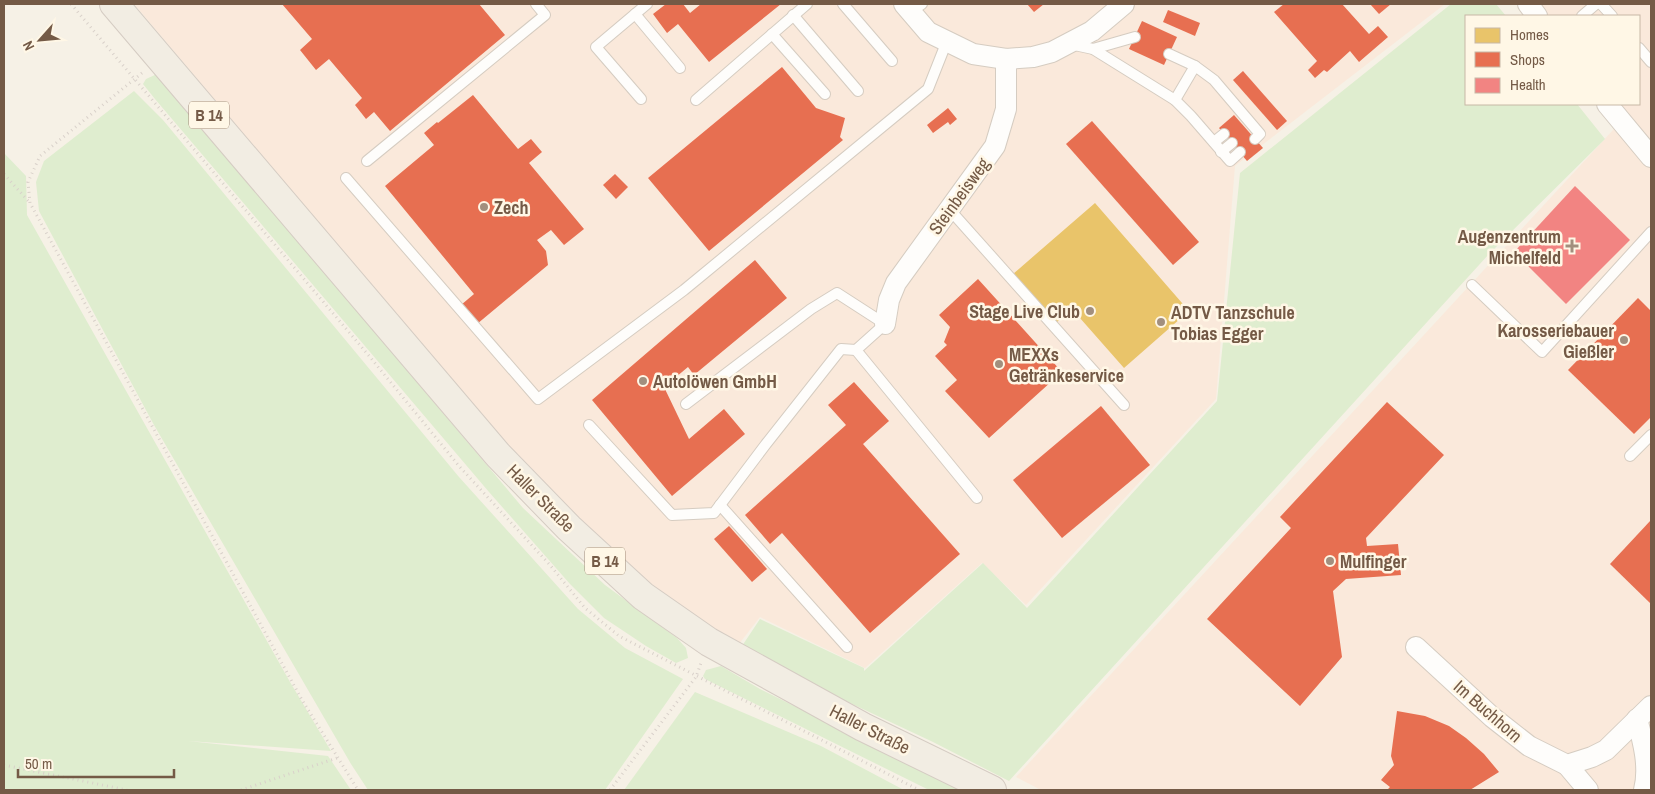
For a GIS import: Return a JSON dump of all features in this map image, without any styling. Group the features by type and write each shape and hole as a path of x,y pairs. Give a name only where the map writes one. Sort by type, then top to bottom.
{"main road":[{"name":"Haller Straße","path":"114,4 498,455 569,528 643,596 709,642 863,727 992,790"}],"street":[{"path":"912,7 928,32 973,54 1006,59 1033,57 1052,52 1092,31 1124,4"},
{"path":"1528,4 1537,15"},
{"name":"Steinbeisweg","path":"885,324 889,300 896,283 995,146 1006,109 1006,59"},
{"path":"1608,105 1651,157"},
{"name":"Im Buchhorn","path":"1416,647 1492,717 1529,746 1567,766 1588,790"},
{"path":"1567,766 1606,750 1644,713"},
{"path":"1644,713 1646,782 1644,790"}],"lane":[{"path":"367,161 545,15 536,4"},
{"path":"641,99 596,47 647,4"},
{"path":"696,100 807,4"},
{"path":"843,4 892,61"},
{"path":"1583,15 1596,4"},
{"path":"1601,4 1611,15"},
{"path":"635,14 680,68"},
{"path":"793,15 858,91"},
{"path":"772,34 824,94"},
{"path":"1093,49 1135,37"},
{"path":"346,178 538,399 684,290 928,89 947,41"},
{"path":"1069,44 1093,49 1174,100 1191,116 1230,161 1240,152"},
{"path":"1640,49 1651,62"},
{"path":"1169,54 1195,66 1214,80 1250,128 1260,134 1255,139"},
{"path":"1174,100 1195,66"},
{"path":"1214,142 1224,134"},
{"path":"1222,152 1232,143"},
{"path":"950,210 1124,405"},
{"path":"1472,285 1542,352 1651,232"},
{"path":"589,425 672,515 714,513 842,349 856,350 885,324 837,293 811,309 686,404"},
{"path":"856,350 977,498"},
{"path":"1630,456 1651,435"},
{"path":"720,505 847,647"}],"path":[{"path":"71,4 460,466 586,608 619,636 919,790"},
{"path":"30,203 28,182 40,156 135,80"},
{"path":"4,174 30,203 302,700 358,790"},
{"path":"610,790 696,677"},
{"path":"242,790 337,758"},
{"path":"4,765 127,790"}],"shaded area":[{"path":"134,4 1445,4 1235,166 1216,399 1026,605 982,563 865,668 760,617 739,644 690,614 582,526 531,474"},
{"path":"1532,4 1651,4 1651,790 1041,790 1016,777 1625,117 1614,105 1640,105 1640,15 1541,15"}],"green space":[{"path":"1451,4 1496,4 1505,15 1465,15 1465,105 1578,105 1605,139 1489,254 1009,781 933,742 850,703 742,646 760,619 864,668 864,671 983,563 1027,608 1217,401 1240,173"},
{"path":"157,74 523,508 605,585 677,638 686,648 688,658 676,663 646,646 604,618 570,584 489,492 155,99 143,84 146,79"},
{"path":"134,91 163,120 459,477 578,609 625,648 683,679 605,790 368,790 351,764 154,425 39,211 36,182 44,161"},
{"path":"4,153 26,176 27,215 290,682 331,751 188,741 328,756 351,790 4,790"},
{"path":"721,666 760,689 963,790 929,790 705,679 703,676 706,670"},
{"path":"695,692 821,746 904,790 624,790"}],"building: Homes":[{"path":"1095,203 1189,311 1124,368 1072,309 1056,323 1013,274"}],"building: Shops":[{"path":"282,4 479,4 505,35 390,131 374,112 366,119 355,105 362,98 329,59 316,70 300,50 312,39"},
{"path":"666,4 683,4 690,13 701,4 781,4 709,62 678,24 667,33 653,14"},
{"path":"1027,4 1044,4 1034,12"},
{"path":"1284,4 1342,4 1369,34 1378,26 1388,37 1359,62 1350,51 1327,72 1324,70 1315,78 1308,70 1317,61 1274,12"},
{"path":"1370,4 1391,4 1379,14"},
{"path":"1168,10 1200,23 1195,36 1163,22"},
{"path":"1142,21 1177,37 1164,65 1129,49"},
{"path":"782,67 816,108 845,118 840,137 843,140 709,251 648,178"},
{"path":"1243,71 1287,121 1277,130 1233,80"},
{"name":"Zech","path":"473,95 518,149 531,139 542,152 529,163 584,229 564,245 551,230 537,240 546,251 548,265 477,324 461,305 474,294 385,186 434,145 424,133"},
{"path":"948,108 957,119 950,125 948,122 933,133 927,125"},
{"path":"1234,115 1263,148 1247,161 1219,128"},
{"path":"1092,121 1199,242 1173,265 1066,144"},
{"path":"615,174 628,187 616,199 603,185"},
{"name":"Autolöwen GmbH","path":"755,260 787,298 694,375 688,367 664,387 689,439 724,409 745,434 672,496 592,400"},
{"name":"MEXXs Getränkeservice","path":"978,279 1062,372 989,438 945,391 957,380 935,356 947,345 944,342 950,327 939,315"},
{"name":"Karosseriebauer Gießler","path":"1638,298 1651,311 1651,417 1634,434 1568,370"},
{"path":"854,382 889,421 863,444 960,554 870,633 782,533 770,544 745,515 846,425 828,405"},
{"name":"Mulfinger","path":"1387,402 1444,455 1366,538 1367,546 1398,544 1401,575 1346,579 1333,591 1342,657 1300,706 1207,619 1291,528 1280,517"},
{"path":"1101,406 1150,465 1062,538 1013,480"},
{"path":"1651,520 1651,604 1610,564"},
{"path":"729,526 767,569 752,582 714,539"},
{"path":"1397,711 1425,716 1449,726 1484,754 1499,772 1470,790 1387,790 1390,787 1381,780 1394,765 1391,756"}],"building: Health":[{"name":"Augenzentrum Michelfeld","path":"1575,186 1630,240 1566,304 1514,252"}],"place":[{"name":"Zech","path":"484,207"},
{"name":"Augenzentrum Michelfeld","path":"1572,246"},
{"name":"Stage Live Club","path":"1090,311"},
{"name":"ADTV Tanzschule Tobias Egger","path":"1161,322"},
{"name":"Karosseriebauer Gießler","path":"1624,340"},
{"name":"MEXXs Getränkeservice","path":"999,364"},
{"name":"Autolöwen GmbH","path":"643,381"},
{"name":"Mulfinger","path":"1330,561"}]}
